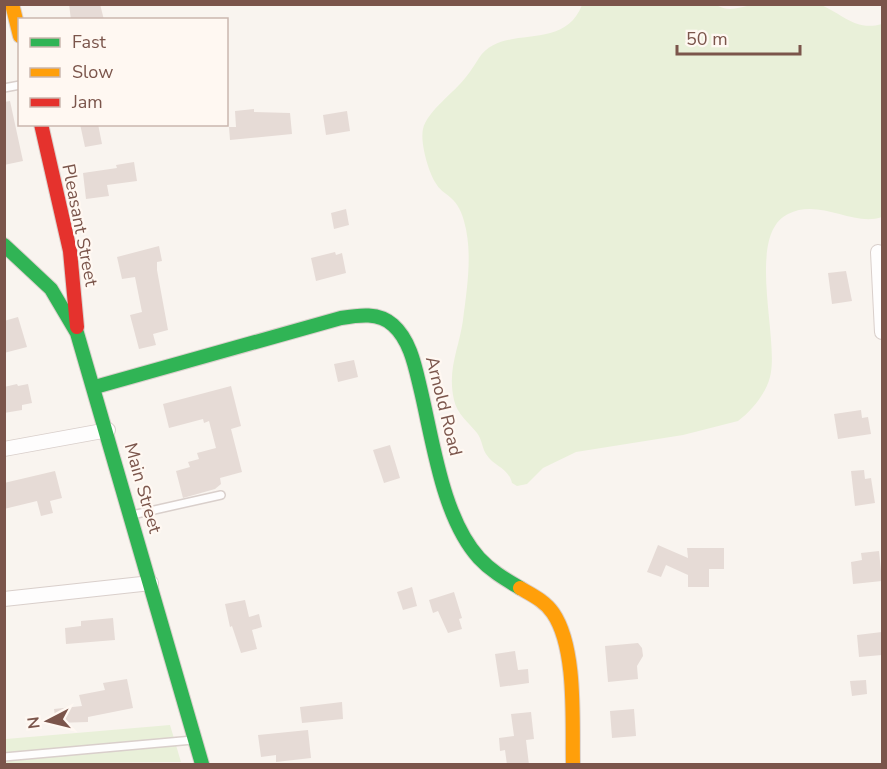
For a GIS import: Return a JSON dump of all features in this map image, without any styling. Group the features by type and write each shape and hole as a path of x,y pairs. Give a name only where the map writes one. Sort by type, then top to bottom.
{"street":[{"path":"12,4 18,28"},
{"name":"Pleasant Street","path":"41,126 70,250 77,333"},
{"name":"Main Street","path":"4,245 51,289 77,333 108,430 202,765"},
{"path":"878,252 882,330"},
{"name":"Arnold Road","path":"95,387 340,318 377,315 394,324 403,333 412,355 449,498 464,537 488,569 545,603 554,613 561,628 566,655 573,765"},
{"path":"4,449 108,430"},
{"path":"4,599 151,583"}],"lane":[{"path":"132,515 221,495"},
{"path":"4,757 195,740"}],"green space":[{"path":"813,3 826,7 856,23 872,26 882,24 882,217 871,219 812,209 800,210 788,214 775,226 768,243 766,265 772,360 770,377 758,401 738,421 683,435 576,452 543,468 527,484 517,486 486,454 479,435 460,414 454,400 453,369 466,296 467,233 458,206 435,182 425,156 423,129 430,115 461,83 489,47 502,41 547,34 561,29 573,20 582,5 716,5 729,9 757,4"},
{"path":"170,725 181,762 5,764 4,734 6,739"}],"building":[{"path":"69,4 100,4 104,18 71,18"},
{"path":"10,101 23,161 4,165 4,102"},
{"path":"254,109 254,112 290,113 292,134 230,140 229,127 236,127 235,111"},
{"path":"347,111 350,131 326,135 323,115"},
{"path":"80,126 98,126 102,144 85,147"},
{"path":"134,162 137,181 107,185 109,196 86,199 83,173 117,168 116,165"},
{"path":"346,209 349,225 334,229 331,213"},
{"path":"159,246 162,261 157,262 157,270 168,330 153,334 156,345 139,349 130,315 142,312 135,277 122,279 117,257"},
{"path":"335,252 336,255 342,253 346,273 316,281 311,258"},
{"path":"846,271 852,301 832,304 828,273"},
{"path":"18,317 27,347 4,353 4,321"},
{"path":"354,360 358,377 338,382 334,364"},
{"path":"17,384 18,386 28,384 32,403 22,405 22,410 4,413 4,387"},
{"path":"231,386 241,426 231,429 242,472 220,478 221,484 215,489 183,498 176,471 190,467 188,462 199,459 197,453 216,448 209,421 204,423 203,419 169,428 163,404"},
{"path":"861,410 862,418 868,417 871,434 838,439 834,414"},
{"path":"390,445 400,478 384,483 373,450"},
{"path":"864,470 865,479 871,478 875,503 855,506 851,471"},
{"path":"55,471 62,498 50,501 53,513 41,516 37,501 4,509 4,483"},
{"path":"658,545 688,558 687,548 724,548 724,569 709,569 709,587 688,587 688,575 666,565 661,577 647,572"},
{"path":"879,551 882,581 853,584 851,562 862,560 861,553"},
{"path":"412,587 417,606 403,610 397,592"},
{"path":"454,592 462,618 459,619 462,629 448,633 438,611 433,613 429,600"},
{"path":"245,600 249,617 259,614 262,627 252,630 257,649 241,653 232,626 230,627 225,604"},
{"path":"113,618 115,640 66,644 65,628 81,626 81,621"},
{"path":"882,632 882,655 859,657 857,635"},
{"path":"638,643 642,648 643,656 637,666 638,679 608,682 605,646"},
{"path":"515,651 518,670 528,669 529,683 500,687 495,654"},
{"path":"127,679 133,708 88,717 88,722 56,723 54,709 82,706 79,695 105,690 103,683"},
{"path":"866,680 867,694 852,696 850,681"},
{"path":"342,702 343,719 302,723 300,707"},
{"path":"634,709 636,736 612,738 610,711"},
{"path":"531,712 534,739 526,740 529,765 507,765 505,750 500,751 499,738 514,736 511,714"},
{"path":"308,730 311,758 276,762 276,755 261,757 258,735"}],"traffic: fast":[{"path":"4,245 51,289 77,333 202,764"},
{"path":"95,387 341,318 362,315 382,318 399,331 411,354 440,477 466,541 493,571 520,588"}],"traffic: slow":[{"path":"12,4 18,28"},
{"path":"520,588 546,605 561,628 570,665 572,686 573,764"}],"traffic: jam":[{"path":"41,126 70,251 77,327"}]}
